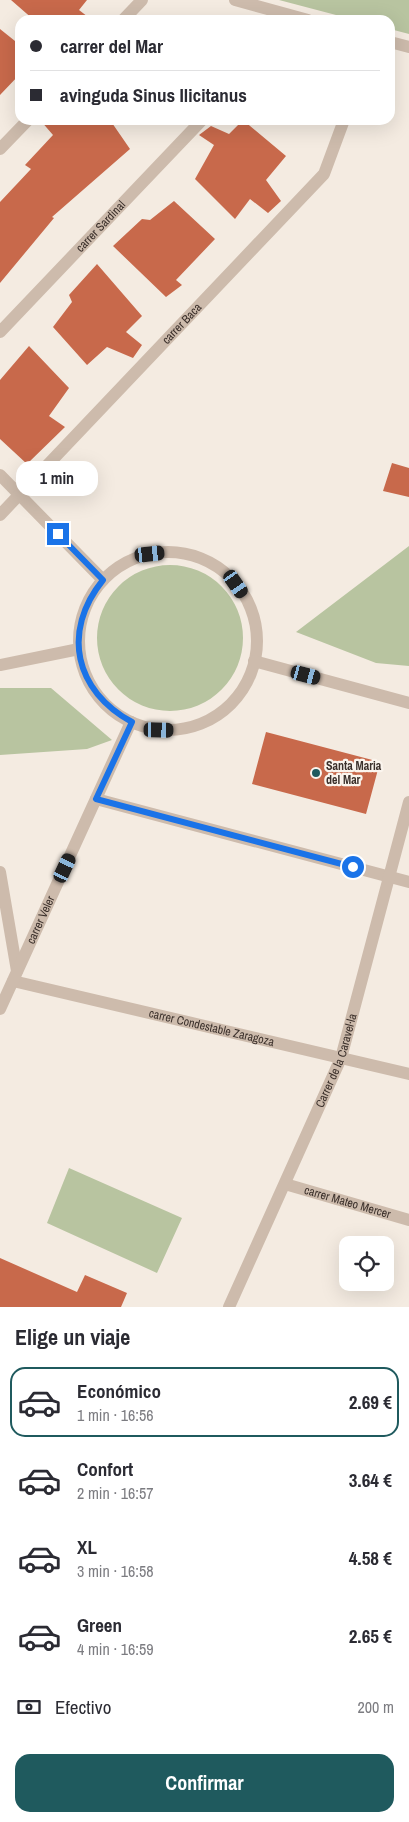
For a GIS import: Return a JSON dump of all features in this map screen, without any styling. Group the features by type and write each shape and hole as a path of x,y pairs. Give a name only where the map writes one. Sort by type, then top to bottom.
{"street":[{"path":"128,15 142,0"},
{"path":"235,0 287,15"},
{"path":"395,43 409,46"},
{"path":"0,149 23,125"},
{"name":"carrer Sardinal","path":"0,332 197,125"},
{"name":"carrer Baca","path":"0,515 324,174 342,125"},
{"path":"0,475 103,580"},
{"path":"177,553 210,564 236,584 250,608 256,634 254,661 250,675 235,699 225,709 208,720 188,728 173,730 152,728 132,722 112,710 95,693 87,679 79,649 79,637 84,612 88,601 103,580 124,564 150,554 177,553"},
{"path":"0,665 79,649"},
{"path":"254,661 409,703"},
{"name":"carrer Veler","path":"0,1009 132,722"},
{"path":"96,799 409,882"},
{"name":"Carrer de la Caravel·la","path":"229,1307 341,1058 409,802"},
{"path":"0,872 15,976"},
{"name":"carrer Condestable Zaragoza","path":"15,976 409,1074"},
{"name":"carrer Mateo Mercer","path":"285,1184 409,1220"}],"green space":[{"path":"279,0 409,0 409,34 395,30 395,15 336,15"},
{"path":"409,546 409,666 376,663 296,632"},
{"path":"170,565 198,570 222,586 238,610 243,638 238,666 222,690 198,706 170,711 142,706 118,690 102,666 97,638 102,610 118,586 142,570"},
{"path":"0,688 51,688 112,740 87,749 0,755"},
{"path":"69,1168 182,1218 157,1273 47,1223"}],"building":[{"path":"11,0 87,0 79,10 86,15 28,15"},
{"path":"0,29 15,41 15,79 0,95"},
{"path":"44,125 113,125 130,149 52,217 54,218 0,283 0,202 31,169 25,165 53,135"},
{"path":"238,125 249,125 286,156 266,180 281,201 268,213 250,199 235,219 195,179 214,145 199,135 211,126 229,134"},
{"path":"174,201 215,239 176,280 182,285 166,297 113,246 142,219 150,220"},
{"path":"97,264 142,316 126,332 142,345 133,358 107,347 87,365 53,327 72,302 69,295"},
{"path":"29,346 69,388 49,416 65,427 27,464 0,439 0,380"},
{"path":"392,463 409,468 409,497 383,491"},
{"name":"Santa Maria del Mar","path":"266,732 380,762 366,814 252,784"},
{"path":"0,1258 77,1292 85,1275 127,1293 121,1307 0,1307"}],"place":[{"name":"Santa Maria del Mar","path":"316,773"}],"route":[{"path":"58,534 103,580 88,601 80,624 79,649 87,679 95,693 106,705 118,715 132,722 96,799 353,867"}]}
